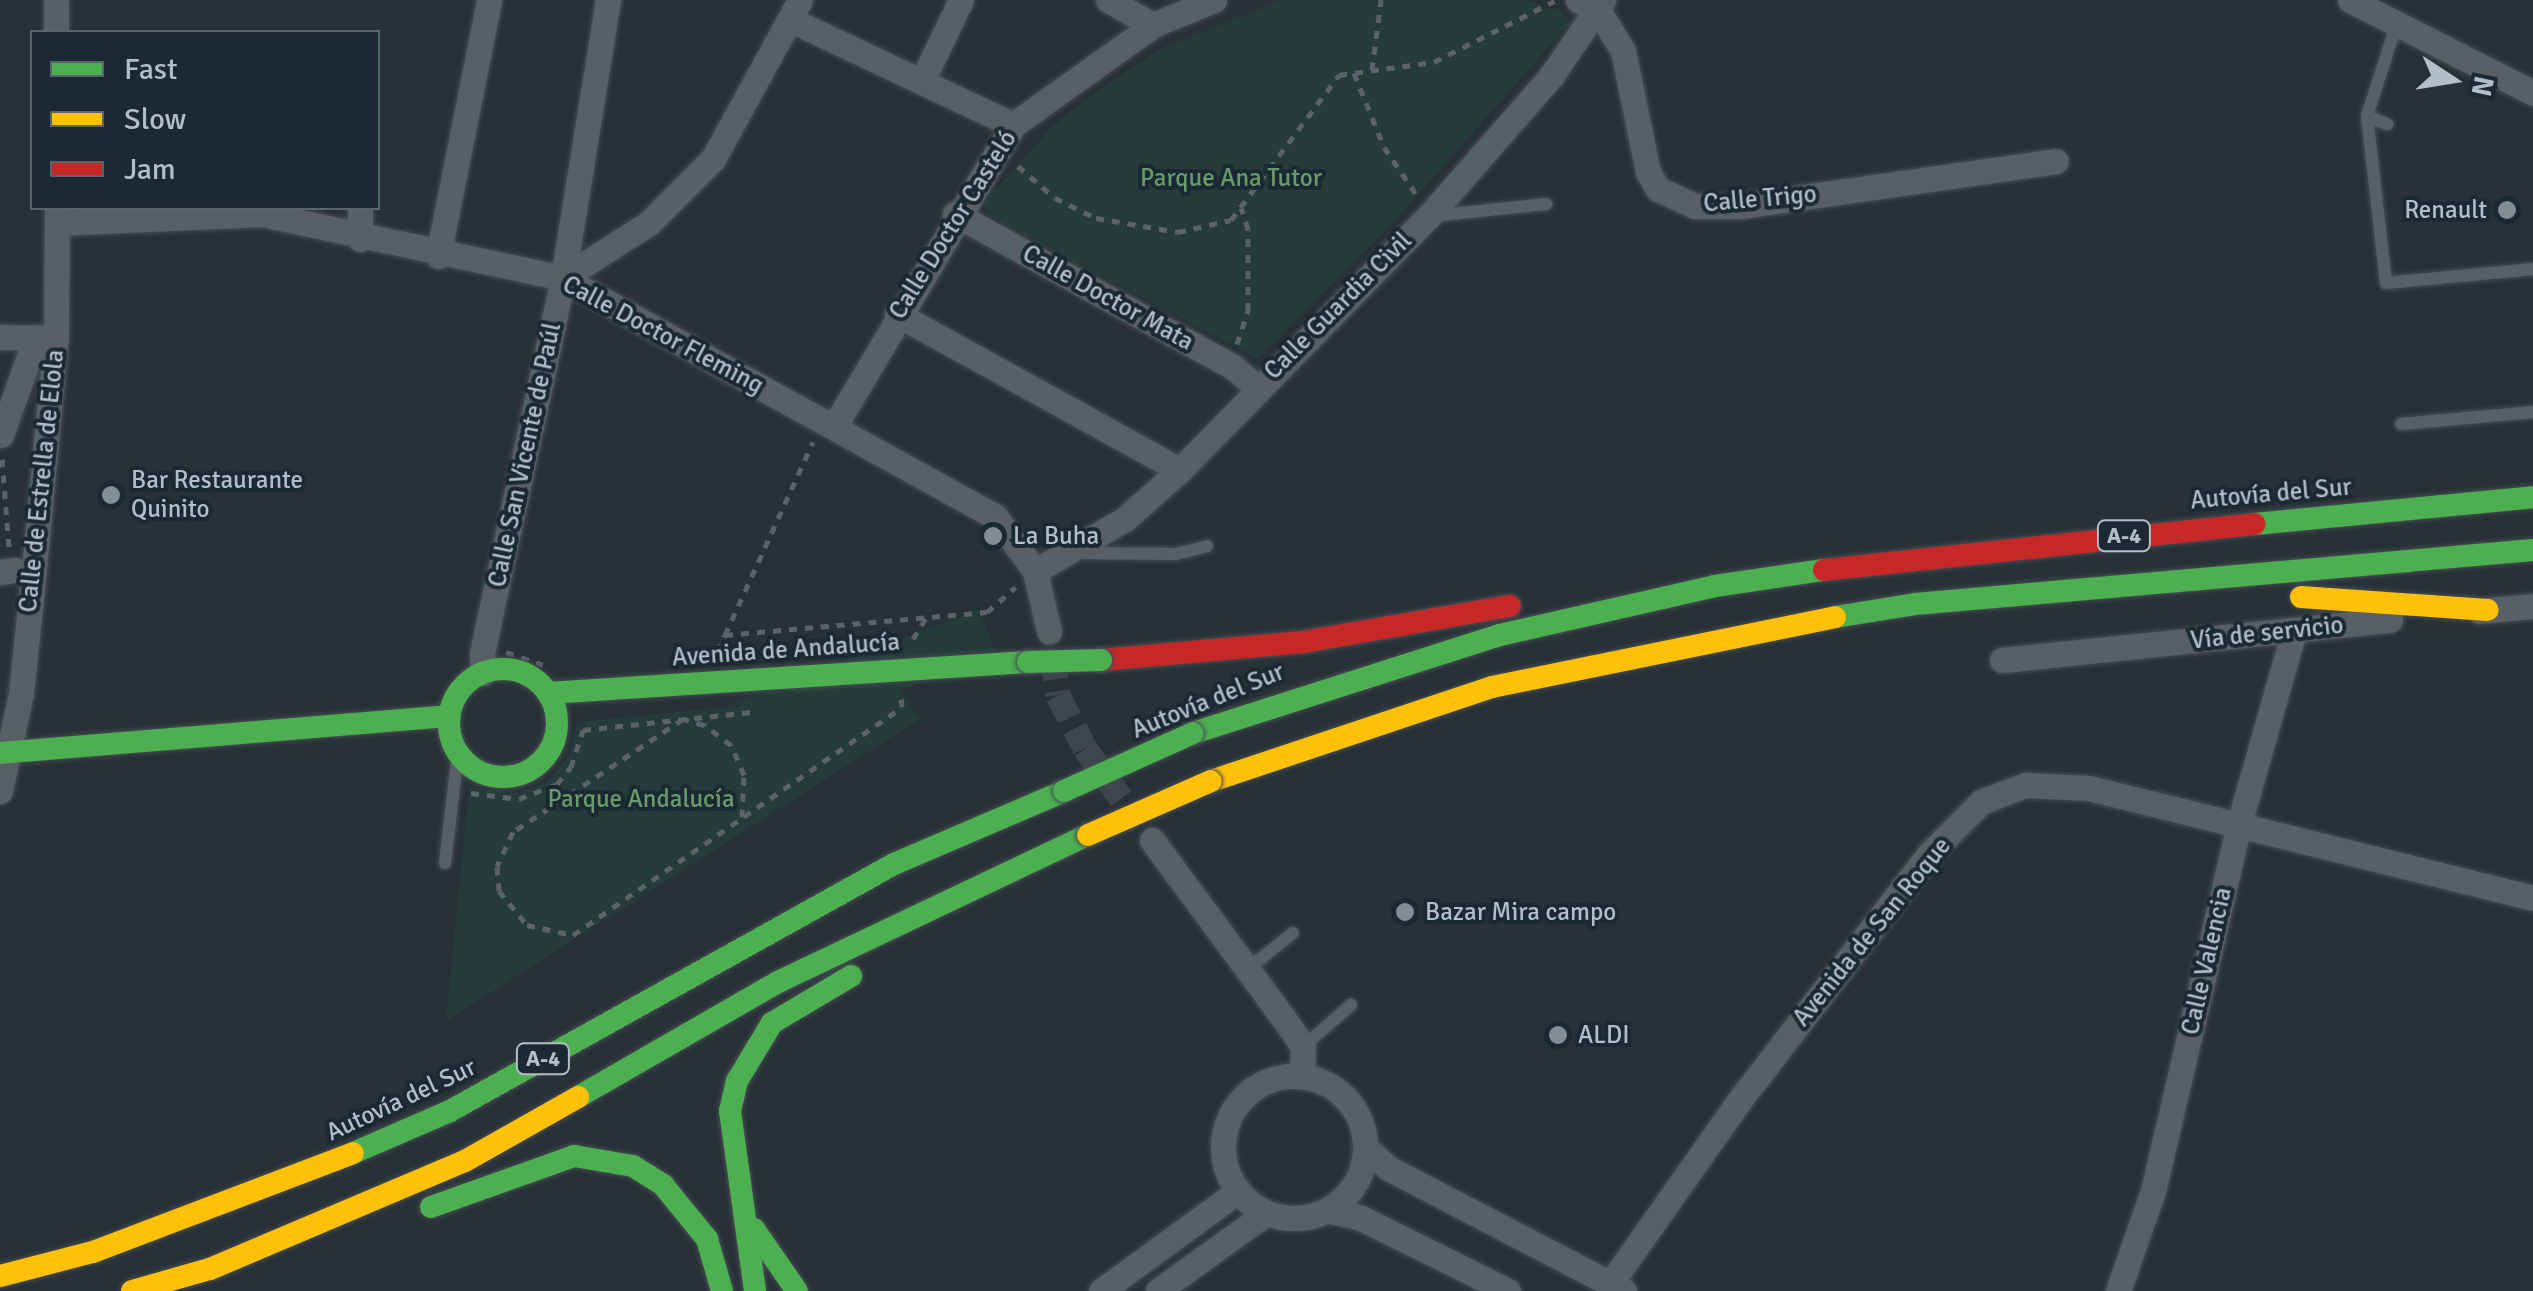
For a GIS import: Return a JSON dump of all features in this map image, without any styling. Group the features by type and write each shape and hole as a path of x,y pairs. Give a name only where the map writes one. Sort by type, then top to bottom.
{"main road":[{"name":"Autovía del Sur","path":"0,1276 93,1252 274,1188 450,1111 894,864 1192,733 1500,635 1716,586 1884,561 2533,497"},
{"name":"A-4","path":"132,1291 210,1269 465,1161 778,982 1088,835 1211,781 1492,687 1706,639 1915,604 2533,550"},
{"name":"Avenida de Andalucía","path":"548,693 1101,660 1304,642 1628,586 1716,586"},
{"path":"1915,604 2023,615 2358,596 2488,610"},
{"path":"511,669 548,693 557,726 553,744 534,768 498,777 477,771 458,753 449,716 462,687 484,672 511,669"},
{"path":"2,753 449,716"},
{"path":"755,1291 730,1111 753,1046 772,1023 1040,858"},
{"path":"399,1220 547,1161 605,1158 664,1185 707,1239 722,1291"},
{"path":"746,1208 761,1248 797,1291"},
{"path":"210,1269 293,1260"}],"street":[{"path":"56,0 56,30"},
{"path":"438,256 489,0"},
{"name":"Calle San Vicente de Paúl","path":"484,672 482,653 563,278 608,0"},
{"path":"922,81 960,0"},
{"path":"1108,0 1154,25"},
{"name":"Calle Doctor Casteló","path":"828,423 1013,126 1154,25 1214,0"},
{"path":"2350,0 2533,93"},
{"name":"Calle Trigo","path":"1593,3 1623,51 1648,172 1658,189 1694,206 1740,206 2056,161"},
{"name":"Calle Guardia Civil","path":"1035,571 1125,520 1180,470 1257,386 1429,216 1552,75 1593,3"},
{"path":"563,278 686,191 742,114 795,10 922,81 1013,126"},
{"path":"360,210 360,239"},
{"name":"Calle Doctor Fleming","path":"57,215 262,211 360,239 563,278 995,516 1035,571 1049,631"},
{"name":"Calle Doctor Mata","path":"955,214 1233,367 1257,386"},
{"name":"Calle de Estrella de Elola","path":"0,791 2,753 21,693 57,215"},
{"path":"897,314 1180,470"},
{"path":"0,337 46,338"},
{"path":"1,436 8,394 46,338"},
{"name":"Vía de servicio","path":"2002,660 2533,606"},
{"name":"Calle Valencia","path":"2118,1291 2153,1192 2240,824 2294,631"},
{"name":"Avenida de San Roque","path":"1617,1287 1738,1101 1930,853 1980,802 2025,785 2090,788 2533,898"},
{"path":"1152,840 1302,1048 1302,1076"},
{"path":"1508,1291 1361,1218 1327,1210 1286,1218 1266,1212 1238,1191 1223,1146 1227,1123 1256,1086 1302,1076 1340,1092 1354,1108 1366,1148 1388,1168 1617,1287"},
{"path":"1327,1210 1355,1184 1366,1148"},
{"path":"1102,1291 1238,1191"},
{"path":"1158,1291 1266,1212"}],"lane":[{"path":"2396,23 2367,116 2386,284 2533,270"},
{"path":"2367,116 2386,124"},
{"path":"1429,216 1546,204"},
{"path":"2401,424 2533,412"},
{"path":"1068,553 1176,554 1207,546"},
{"path":"445,863 458,782 458,753"},
{"path":"1248,968 1292,933"},
{"path":"1302,1048 1351,1005"}],"path":[{"path":"1372,70 1381,0"},
{"path":"998,149 1056,198 1096,218 1178,232 1231,220 1338,75 1434,62 1556,0"},
{"path":"1354,72 1384,146 1429,216"},
{"path":"1233,367 1248,310 1248,229 1241,208"},
{"path":"714,660 828,423"},
{"path":"1,436 8,571"},
{"path":"725,635 987,612 1035,571"},
{"path":"904,654 926,617"},
{"path":"683,720 513,832 497,868 504,900 527,924 573,934 902,707 898,697"},
{"path":"458,782 472,794 519,799 557,784 583,730 761,711"},
{"path":"683,720 720,734 731,745 744,776 742,816"}],"green space":[{"name":"Parque Ana Tutor","path":"1282,0 1527,0 1564,13 1570,23 1391,225 1258,359 988,215 985,201 1053,126 1095,93 1160,49"},
{"path":"979,609 996,654 753,747 736,702"},
{"name":"Parque Andalucía","path":"900,690 920,719 446,1021 469,787 519,793 547,782 569,756 576,726 588,721"}],"tunnel":[{"path":"1052,654 1058,695 1085,748 1140,824"}],"traffic: fast":[{"path":"2255,524 2533,497"},
{"path":"1835,617 1915,604 2533,550"},
{"path":"1193,733 1500,635 1715,586 1824,570"},
{"path":"1028,662 1101,660"},
{"path":"548,693 1028,662"},
{"path":"503,669 524,673 541,685 553,702 557,723 553,744 541,761 524,773 503,777 482,773 465,761 453,744 449,723 453,702 465,685 482,673 503,669"},
{"path":"0,753 449,716"},
{"path":"1064,791 1193,733"},
{"path":"353,1153 450,1111 894,864 1064,791"},
{"path":"578,1097 778,982 1088,835"},
{"path":"755,1291 730,1111 737,1081 772,1023 851,976"},
{"path":"431,1207 574,1156 633,1166 663,1185 707,1239 722,1291"},
{"path":"754,1229 797,1291"}],"traffic: slow":[{"path":"2301,597 2488,610"},
{"path":"1211,781 1492,687 1835,617"},
{"path":"1088,835 1211,781"},
{"path":"132,1291 210,1269 465,1161 578,1097"},
{"path":"0,1276 93,1252 353,1153"}],"traffic: jam":[{"path":"1824,570 2255,524"},
{"path":"1101,660 1303,642 1510,606"}],"place":[{"name":"Renault","path":"2507,210"},
{"name":"Bar Restaurante Quinito","path":"111,495"},
{"name":"La Buha","path":"993,536"},
{"name":"Bazar Mira campo","path":"1405,912"},
{"name":"ALDI","path":"1558,1035"}]}
